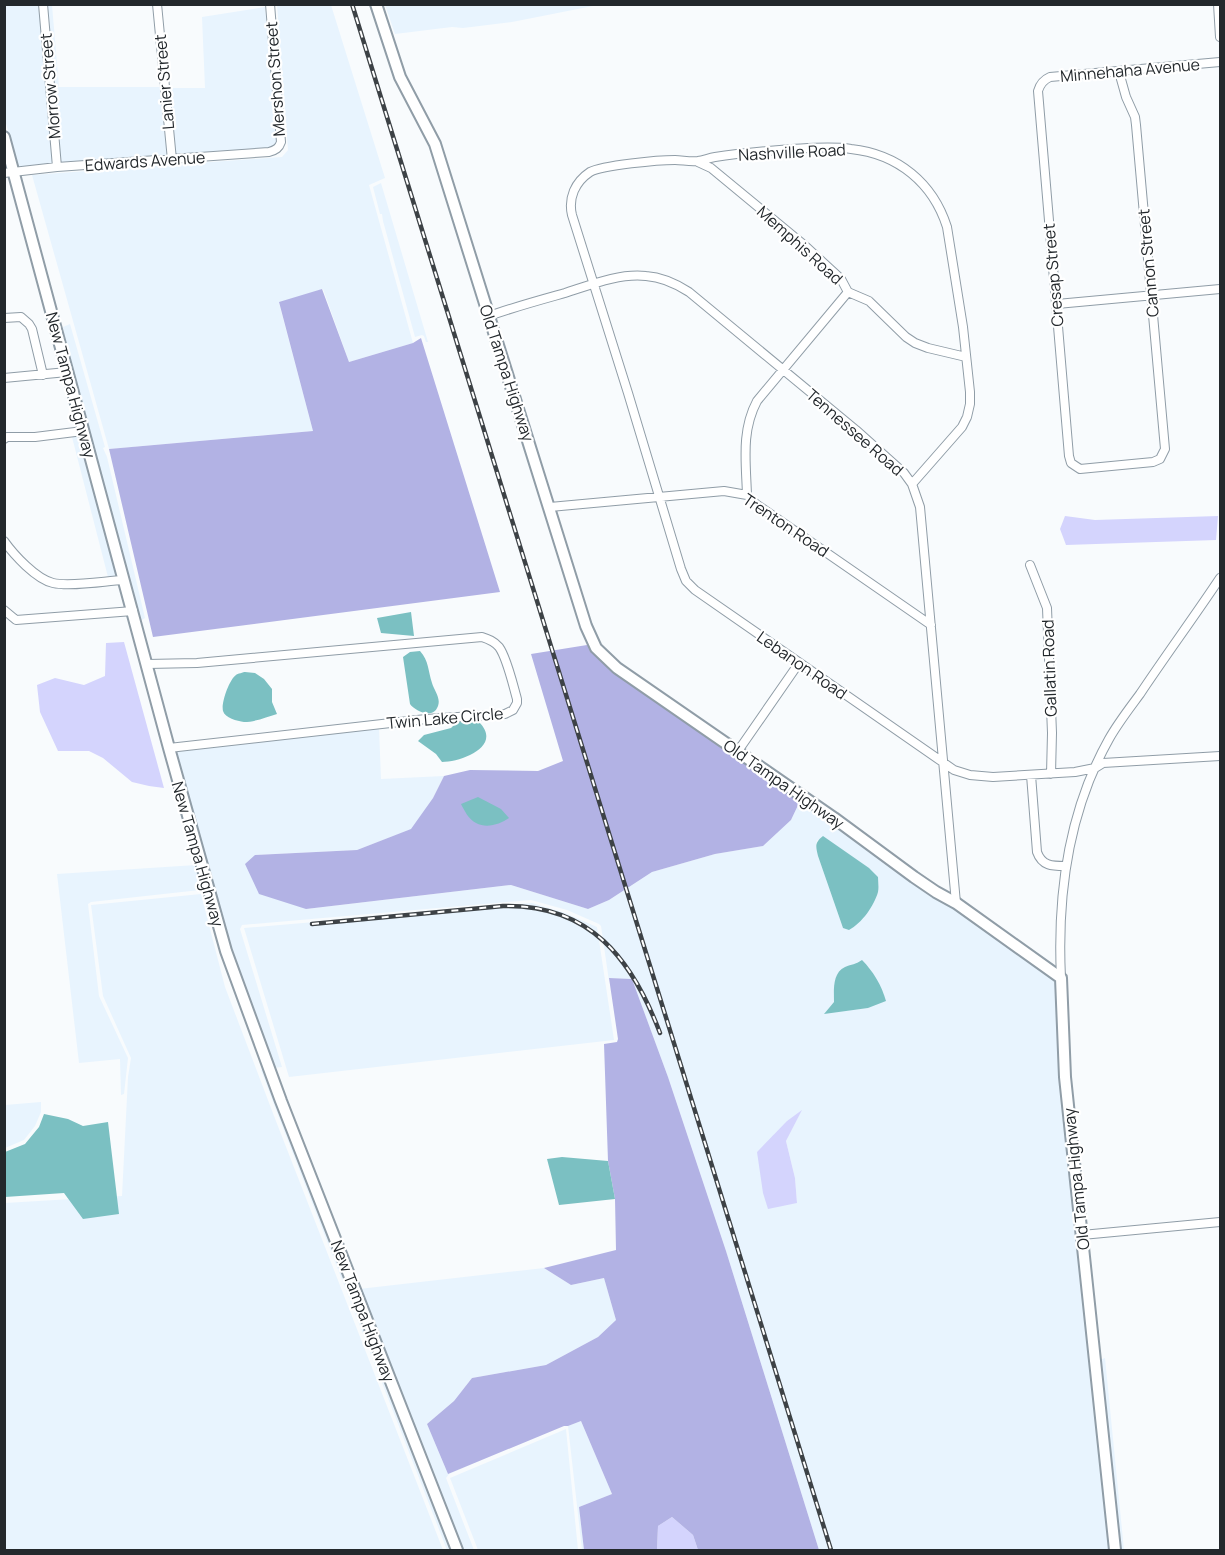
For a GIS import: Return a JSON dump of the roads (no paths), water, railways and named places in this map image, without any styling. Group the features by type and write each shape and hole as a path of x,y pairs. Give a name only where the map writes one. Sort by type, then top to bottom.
{"main road":[{"name":"Old Tampa Highway","path":"376,4 400,77 435,144 586,626 596,648 617,668 1061,978 1065,1077 1114,1551"},
{"name":"New Tampa Highway","path":"4,137 9,172 133,611 168,748 213,907 244,1004 457,1551"}],"street":[{"name":"Morrow Street","path":"43,4 57,167"},
{"name":"Lanier Street","path":"157,4 172,160"},
{"name":"Mershon Street","path":"270,4 281,142 275,151"},
{"path":"1218,4 1221,37"},
{"name":"Minnehaha Avenue","path":"1042,82 1050,77 1221,62"},
{"name":"Cannon Street","path":"1076,467 1080,469 1153,462 1162,457 1165,448 1136,125 1119,72"},
{"name":"Cresap Street","path":"1042,82 1038,91 1068,456 1076,467"},
{"name":"Nashville Road","path":"594,284 571,208 571,197 580,180 596,169 673,160 696,161 754,152 847,148 872,152 907,169 935,199 947,227 963,327 970,392 970,404 962,427 912,484"},
{"name":"Edwards Avenue","path":"9,172 275,151"},
{"name":"Memphis Road","path":"696,161 711,168 803,244 840,279 848,292 869,301 891,324 915,343 966,357"},
{"name":"Tennessee Road","path":"489,316 628,276 644,275 662,278 689,291 856,430 912,484 920,507 956,903"},
{"name":"Lebanon Road","path":"594,284 681,569 686,581 695,590 954,770 985,777 1051,774 1095,768 1103,763 1221,756"},
{"path":"1057,304 1221,289"},
{"path":"747,495 746,435 748,422 757,401 848,292"},
{"path":"4,318 21,317 29,324 43,375"},
{"path":"4,378 67,372"},
{"path":"4,439 83,432"},
{"name":"Trenton Road","path":"550,507 724,491 747,495 756,504 931,625"},
{"path":"4,541 26,566 52,583 123,580"},
{"name":"Gallatin Road","path":"1030,565 1047,608 1052,733 1051,774"},
{"path":"1061,978 1060,910 1065,866 1081,804 1095,768 1109,738 1221,578"},
{"path":"6,615 16,620 133,611"},
{"name":"Twin Lake Circle","path":"147,664 197,663 482,637 498,646 503,655 518,703 513,710 505,714 426,719 168,748"},
{"path":"738,751 799,663"},
{"path":"1030,775 1036,852 1044,863 1065,866"},
{"path":"1082,1234 1221,1222"}],"railway":[{"path":"352,4 831,1550"},
{"path":"312,924 503,906 534,908 560,915 584,926 604,941 621,960 649,1006 660,1033"}]}
